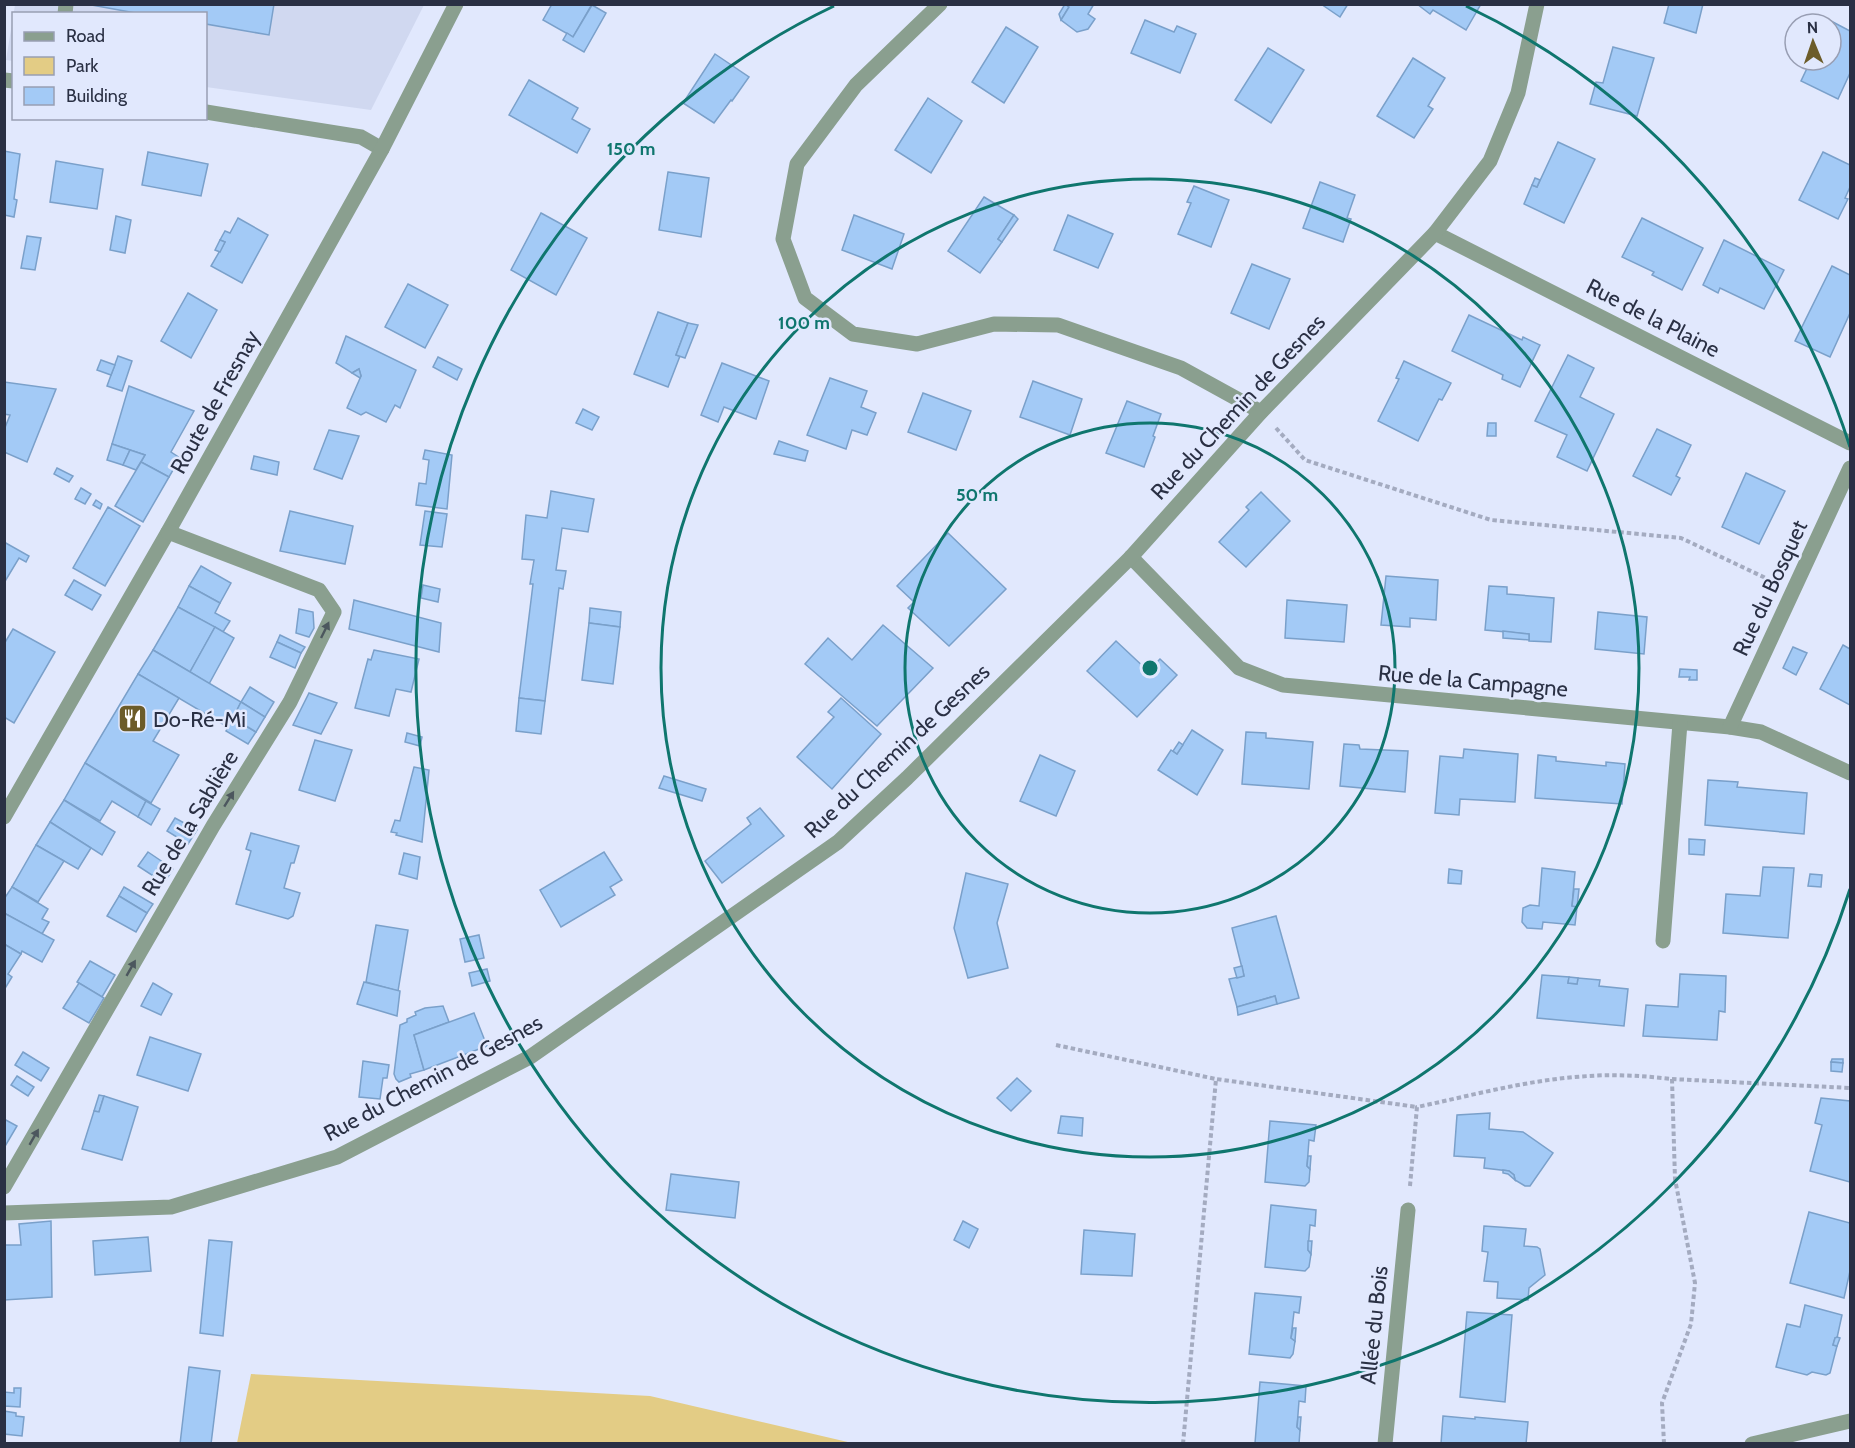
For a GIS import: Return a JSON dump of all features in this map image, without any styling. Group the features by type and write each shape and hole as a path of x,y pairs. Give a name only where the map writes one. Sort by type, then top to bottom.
{"street":[{"name":"Route de Fresnay","path":"4,817 168,532 382,149 456,4"},
{"path":"940,4 856,85 796,164 783,239 805,298 853,334 917,344 994,324 1058,325 1181,368 1261,412"},
{"name":"Rue du Chemin de Gesnes","path":"4,1213 171,1207 337,1157 530,1057 838,842 908,778 1131,557 1261,412 1435,233 1491,161 1518,93 1537,4"},
{"path":"207,112 361,138 382,149"},
{"name":"Rue de la Plaine","path":"1435,233 1851,443"},
{"name":"Rue du Bosquet","path":"1730,727 1851,468"},
{"name":"Rue de la Sablière","path":"4,1187 213,826 290,702 334,612 319,590 168,532"},
{"name":"Rue de la Campagne","path":"1131,557 1239,668 1284,685 1730,727 1761,732 1851,773"},
{"path":"1663,941 1680,723"},
{"name":"Allée du Bois","path":"1385,1443 1408,1210"},
{"path":"1752,1443 1851,1422"}],"path":[{"path":"1261,412 1305,460 1491,520 1681,538 1794,591"},
{"path":"1056,1045 1216,1079 1417,1107 1539,1081 1633,1075 1851,1088"},
{"path":"1183,1443 1216,1079"},
{"path":"1664,1443 1662,1403 1691,1324 1695,1283 1675,1179 1672,1079"},
{"path":"1408,1210 1417,1107"}],"shaded area":[{"path":"15,5 424,5 371,110 207,87 207,12 14,12"},
{"path":"12,23 12,61 6,60"}],"green space":[{"path":"251,1374 650,1396 852,1443 237,1443"}],"building":[{"path":"86,4 274,4 269,35 207,24 207,12 130,12"},
{"path":"552,4 592,4 573,37 543,20"},
{"path":"1065,4 1069,7 1061,20 1059,14"},
{"path":"1066,4 1094,4 1088,14 1095,19 1088,29 1077,32 1061,20 1069,7"},
{"path":"1321,4 1348,4 1340,17"},
{"path":"1417,4 1481,4 1466,30 1433,10 1430,14"},
{"path":"1669,4 1703,4 1696,33 1664,23"},
{"path":"592,5 606,13 584,52 563,40 567,33 573,37"},
{"path":"1145,20 1174,32 1177,26 1196,34 1180,73 1131,53"},
{"path":"1006,27 1038,47 1004,103 972,82"},
{"path":"1843,27 1850,31 1850,73 1838,99 1801,81 1805,72 1843,72"},
{"path":"1613,47 1654,58 1637,116 1590,104 1596,82 1603,83"},
{"path":"1268,48 1304,70 1271,123 1235,100"},
{"path":"715,54 749,77 714,123 683,103"},
{"path":"1413,58 1445,78 1428,106 1433,109 1414,138 1377,116"},
{"path":"529,80 578,108 572,119 590,129 577,153 509,115"},
{"path":"928,98 962,121 931,173 895,150"},
{"path":"1558,142 1595,159 1564,223 1524,204 1532,185 1537,187"},
{"path":"4,151 20,154 14,217 4,215"},
{"path":"148,152 208,164 201,196 142,185"},
{"path":"1823,152 1850,165 1850,187 1845,198 1848,199 1838,219 1799,200"},
{"path":"56,161 103,169 97,209 50,202"},
{"path":"668,172 709,178 701,237 659,230"},
{"path":"1535,178 1540,180 1537,187 1532,185"},
{"path":"1320,182 1355,195 1347,218 1351,219 1343,242 1303,228"},
{"path":"1194,186 1229,200 1211,247 1178,234 1191,203 1187,202"},
{"path":"984,197 1014,215 998,239 1002,242 980,273 948,251"},
{"path":"541,213 587,238 556,295 511,270"},
{"path":"854,215 904,234 892,269 842,250"},
{"path":"1014,215 1018,219 1002,242 998,239"},
{"path":"1068,215 1113,234 1098,268 1054,250"},
{"path":"116,216 131,220 125,253 110,250"},
{"path":"238,218 268,235 242,283 211,266 225,242 220,240 225,231 230,233"},
{"path":"1642,218 1703,248 1682,290 1652,275 1654,272 1622,257"},
{"path":"27,236 41,238 35,270 21,268"},
{"path":"220,240 225,242 220,252 215,250"},
{"path":"1724,240 1784,270 1764,309 1720,288 1718,293 1703,285"},
{"path":"1252,264 1290,279 1269,329 1231,313"},
{"path":"1832,266 1850,275 1850,313 1830,357 1795,341"},
{"path":"408,284 448,305 425,348 385,327"},
{"path":"188,293 217,310 191,358 161,341"},
{"path":"658,312 688,323 676,355 680,356 668,387 634,374"},
{"path":"1469,315 1522,340 1523,337 1540,345 1520,387 1502,379 1503,375 1452,351"},
{"path":"688,323 698,325 685,358 676,355"},
{"path":"346,336 416,370 400,408 395,405 386,422 366,412 361,415 347,408 361,376 359,369 352,373 336,363"},
{"path":"1568,355 1594,368 1580,397 1614,414 1587,471 1557,457 1567,435 1535,421"},
{"path":"118,356 132,361 122,391 107,386"},
{"path":"438,357 462,369 457,380 433,367"},
{"path":"101,360 115,365 111,375 97,370"},
{"path":"1404,361 1451,383 1442,400 1439,399 1418,441 1378,421 1399,379 1396,378"},
{"path":"722,363 769,381 756,419 724,407 718,422 701,415"},
{"path":"359,369 361,376 360,378 352,373"},
{"path":"830,378 867,391 861,407 876,413 867,435 852,430 846,449 807,435"},
{"path":"1033,381 1082,399 1070,435 1020,417"},
{"path":"4,382 56,389 27,462 4,452 4,430 10,415 4,414"},
{"path":"129,386 194,411 171,452 180,458 169,477 141,462 145,455 112,444"},
{"path":"923,393 971,411 956,450 908,432"},
{"path":"1127,401 1161,414 1144,467 1106,453"},
{"path":"583,409 599,417 592,430 576,423"},
{"path":"1488,423 1496,423 1496,436 1487,436"},
{"path":"1657,429 1691,445 1676,476 1680,478 1671,495 1633,476"},
{"path":"329,430 359,436 342,479 314,469"},
{"path":"779,441 808,451 805,461 774,454"},
{"path":"112,444 130,450 123,465 107,460"},
{"path":"130,450 145,455 136,470 123,465"},
{"path":"425,450 452,455 447,509 416,505 419,483 426,484 429,460 423,459"},
{"path":"254,456 279,462 277,475 251,469"},
{"path":"141,462 169,477 143,522 115,506"},
{"path":"57,468 73,476 69,482 54,474"},
{"path":"1746,473 1785,491 1759,544 1722,527"},
{"path":"81,488 91,494 85,504 75,499"},
{"path":"551,491 594,499 588,532 562,528 556,570 566,571 563,589 559,588 545,701 519,698 534,560 522,559 526,515 547,518"},
{"path":"1261,492 1290,521 1246,567 1219,542 1249,510 1246,507"},
{"path":"96,500 102,504 100,509 93,505"},
{"path":"108,507 140,526 105,586 73,568"},
{"path":"290,511 353,526 345,564 280,551"},
{"path":"425,511 447,514 442,547 420,545"},
{"path":"948,533 1006,589 949,646 908,608 914,602 897,586"},
{"path":"4,542 29,556 26,562 19,558 4,583"},
{"path":"201,566 231,583 220,603 189,586"},
{"path":"1386,576 1438,580 1436,620 1410,618 1410,627 1381,625"},
{"path":"74,580 101,595 92,610 65,595"},
{"path":"423,585 440,589 438,602 421,598"},
{"path":"189,586 220,603 215,613 230,621 223,632 178,607"},
{"path":"1489,586 1507,587 1507,594 1554,598 1551,642 1529,641 1529,634 1485,630"},
{"path":"354,600 441,623 439,652 349,629"},
{"path":"1287,600 1347,605 1344,642 1285,638"},
{"path":"178,607 215,627 190,672 153,650"},
{"path":"590,608 621,612 620,627 589,623"},
{"path":"299,609 313,612 314,628 309,637 296,633"},
{"path":"1598,612 1647,617 1644,654 1595,649"},
{"path":"589,623 620,627 613,684 582,680"},
{"path":"883,625 933,668 877,726 805,664 828,638 852,660"},
{"path":"215,627 234,638 209,684 190,672"},
{"path":"13,629 55,652 14,723 4,717 4,644"},
{"path":"1503,631 1529,634 1529,640 1503,638"},
{"path":"280,635 305,647 301,653 277,642"},
{"path":"1116,641 1148,671 1160,659 1177,675 1137,717 1087,671"},
{"path":"277,642 301,653 295,668 270,657"},
{"path":"1843,645 1850,649 1850,705 1820,689"},
{"path":"1793,647 1807,653 1796,675 1783,668"},
{"path":"153,650 241,702 233,718 256,732 248,744 226,731 228,727 138,674"},
{"path":"374,650 419,659 411,692 396,689 389,716 355,708 368,659 371,660"},
{"path":"1680,669 1697,670 1697,680 1689,680 1690,677 1679,677"},
{"path":"138,674 179,698 153,741 179,755 151,803 85,763"},
{"path":"250,687 274,702 265,717 241,702"},
{"path":"309,693 337,703 321,734 293,725"},
{"path":"519,698 545,701 541,734 516,731"},
{"path":"841,698 881,734 832,789 797,757 834,717 828,712"},
{"path":"241,702 265,717 256,732 233,718"},
{"path":"1192,730 1223,750 1197,795 1158,770 1171,750 1177,754"},
{"path":"1246,732 1266,733 1266,738 1313,742 1309,789 1242,784"},
{"path":"407,733 422,737 420,746 405,742"},
{"path":"315,740 352,750 335,801 299,790"},
{"path":"1179,742 1183,745 1177,754 1173,751"},
{"path":"1344,744 1359,745 1360,749 1408,751 1405,792 1340,786"},
{"path":"1464,749 1518,754 1515,802 1460,799 1459,815 1435,813 1440,756 1463,758"},
{"path":"1040,755 1075,771 1056,816 1020,801"},
{"path":"1538,755 1556,757 1556,761 1606,766 1606,762 1625,764 1622,804 1535,798"},
{"path":"85,763 146,801 138,817 112,801 100,821 64,800"},
{"path":"414,767 429,770 422,842 391,832 395,820 400,821"},
{"path":"664,776 706,789 702,801 659,788"},
{"path":"1708,780 1738,782 1737,787 1807,793 1804,834 1705,825"},
{"path":"64,800 115,832 102,855 50,822"},
{"path":"146,801 160,809 151,825 138,817"},
{"path":"760,808 784,836 722,883 705,861 751,824 747,818"},
{"path":"175,818 197,830 188,844 167,831"},
{"path":"50,822 91,848 78,869 36,845"},
{"path":"251,833 299,846 294,863 291,863 284,888 300,893 293,916 288,919 236,904 251,851 246,849"},
{"path":"1689,839 1705,840 1704,855 1689,854"},
{"path":"36,845 64,861 38,902 12,887"},
{"path":"148,852 173,869 164,883 138,866"},
{"path":"604,852 622,880 610,887 615,895 561,927 540,890"},
{"path":"404,853 420,857 417,879 399,874"},
{"path":"1763,867 1794,868 1788,938 1723,933 1726,894 1760,896"},
{"path":"1542,868 1575,872 1572,906 1577,907 1575,925 1543,922 1542,929 1527,928 1522,922 1523,908 1530,905 1539,906"},
{"path":"1449,869 1462,871 1461,884 1448,883"},
{"path":"966,873 1008,884 997,923 1008,968 968,978 954,928"},
{"path":"1810,874 1822,875 1821,887 1808,886"},
{"path":"12,887 48,909 42,919 49,922 42,934 4,913 4,899"},
{"path":"124,887 153,904 147,913 119,896"},
{"path":"1574,889 1579,889 1577,907 1572,906"},
{"path":"119,896 147,913 136,932 107,916"},
{"path":"4,913 54,940 42,962 4,944"},
{"path":"1276,916 1299,998 1277,1004 1275,996 1237,1007 1229,979 1244,976 1232,928"},
{"path":"376,925 408,930 398,991 366,982"},
{"path":"479,935 484,958 465,962 460,939"},
{"path":"4,944 21,954 8,974 12,977 4,990"},
{"path":"90,961 115,975 102,997 77,982"},
{"path":"1242,966 1244,976 1237,978 1234,968"},
{"path":"487,969 490,981 472,986 469,973"},
{"path":"1680,974 1726,976 1725,1012 1719,1011 1717,1040 1643,1036 1646,1005 1678,1007"},
{"path":"1542,975 1569,977 1568,983 1577,984 1578,978 1600,980 1599,986 1628,989 1624,1026 1537,1018"},
{"path":"1569,977 1578,978 1577,984 1568,983"},
{"path":"364,982 400,991 397,1016 357,1004"},
{"path":"79,983 104,998 89,1023 63,1008"},
{"path":"153,983 172,994 161,1015 141,1006"},
{"path":"1275,996 1277,1004 1238,1015 1237,1007"},
{"path":"443,1006 449,1022 414,1035 424,1070 410,1074 411,1077 399,1082 394,1074 400,1025 416,1015 415,1012 425,1008"},
{"path":"474,1013 487,1046 424,1070 414,1035"},
{"path":"150,1037 201,1054 188,1091 137,1075"},
{"path":"23,1052 49,1068 41,1081 15,1065"},
{"path":"1832,1059 1843,1059 1843,1063 1831,1062"},
{"path":"363,1061 389,1065 387,1078 383,1078 380,1099 359,1097"},
{"path":"1831,1062 1843,1063 1842,1072 1831,1071"},
{"path":"17,1076 34,1087 28,1096 11,1085"},
{"path":"1017,1078 1031,1091 1011,1111 997,1098"},
{"path":"99,1095 104,1096 99,1112 94,1111"},
{"path":"104,1096 138,1107 122,1160 82,1149 94,1111 99,1112"},
{"path":"1821,1098 1850,1101 1850,1182 1810,1171 1822,1125 1815,1123"},
{"path":"1490,1113 1489,1129 1523,1132 1553,1153 1530,1186 1525,1186 1515,1180 1514,1175 1509,1171 1484,1168 1485,1158 1454,1156 1457,1115"},
{"path":"1061,1116 1083,1118 1082,1136 1058,1133"},
{"path":"4,1119 17,1126 4,1148"},
{"path":"1270,1121 1316,1125 1314,1141 1309,1140 1307,1166 1310,1169 1309,1182 1305,1186 1265,1182"},
{"path":"1308,1156 1311,1156 1310,1169 1307,1166"},
{"path":"1503,1170 1514,1175 1515,1180 1503,1173"},
{"path":"671,1174 739,1182 735,1218 666,1210"},
{"path":"1271,1205 1316,1210 1315,1226 1310,1225 1308,1250 1311,1254 1309,1267 1305,1271 1265,1267"},
{"path":"1809,1212 1850,1223 1850,1271 1844,1298 1790,1283"},
{"path":"51,1221 52,1297 4,1300 4,1245 21,1245 19,1224"},
{"path":"963,1221 978,1229 969,1248 954,1240"},
{"path":"1484,1226 1526,1229 1524,1246 1540,1249 1545,1275 1529,1288 1528,1300 1497,1298 1498,1282 1484,1281 1488,1252 1482,1251"},
{"path":"1084,1230 1135,1234 1132,1276 1081,1274"},
{"path":"148,1237 151,1271 95,1275 93,1241"},
{"path":"209,1240 232,1242 223,1336 200,1333"},
{"path":"1308,1241 1312,1241 1311,1254 1308,1250"},
{"path":"1255,1293 1301,1297 1299,1313 1294,1312 1291,1338 1295,1341 1290,1358 1249,1354"},
{"path":"1805,1305 1842,1315 1837,1338 1833,1345 1837,1346 1830,1373 1826,1375 1812,1372 1807,1375 1776,1367 1787,1324 1800,1327"},
{"path":"1467,1312 1512,1315 1505,1402 1460,1397"},
{"path":"1293,1328 1296,1328 1295,1341 1291,1338"},
{"path":"1837,1337 1840,1338 1837,1346 1833,1345"},
{"path":"189,1367 220,1371 211,1444 180,1444"},
{"path":"1260,1382 1306,1386 1305,1402 1299,1401 1297,1427 1300,1430 1299,1444 1255,1443"},
{"path":"14,1388 21,1388 20,1407 4,1406 4,1392 14,1393"},
{"path":"4,1411 24,1417 22,1436 4,1434"},
{"path":"1443,1416 1528,1422 1526,1444 1441,1444"},
{"path":"1298,1417 1301,1417 1300,1430 1297,1427"}],"place":[{"name":"Do-Ré-Mi","path":"132,719"}]}
